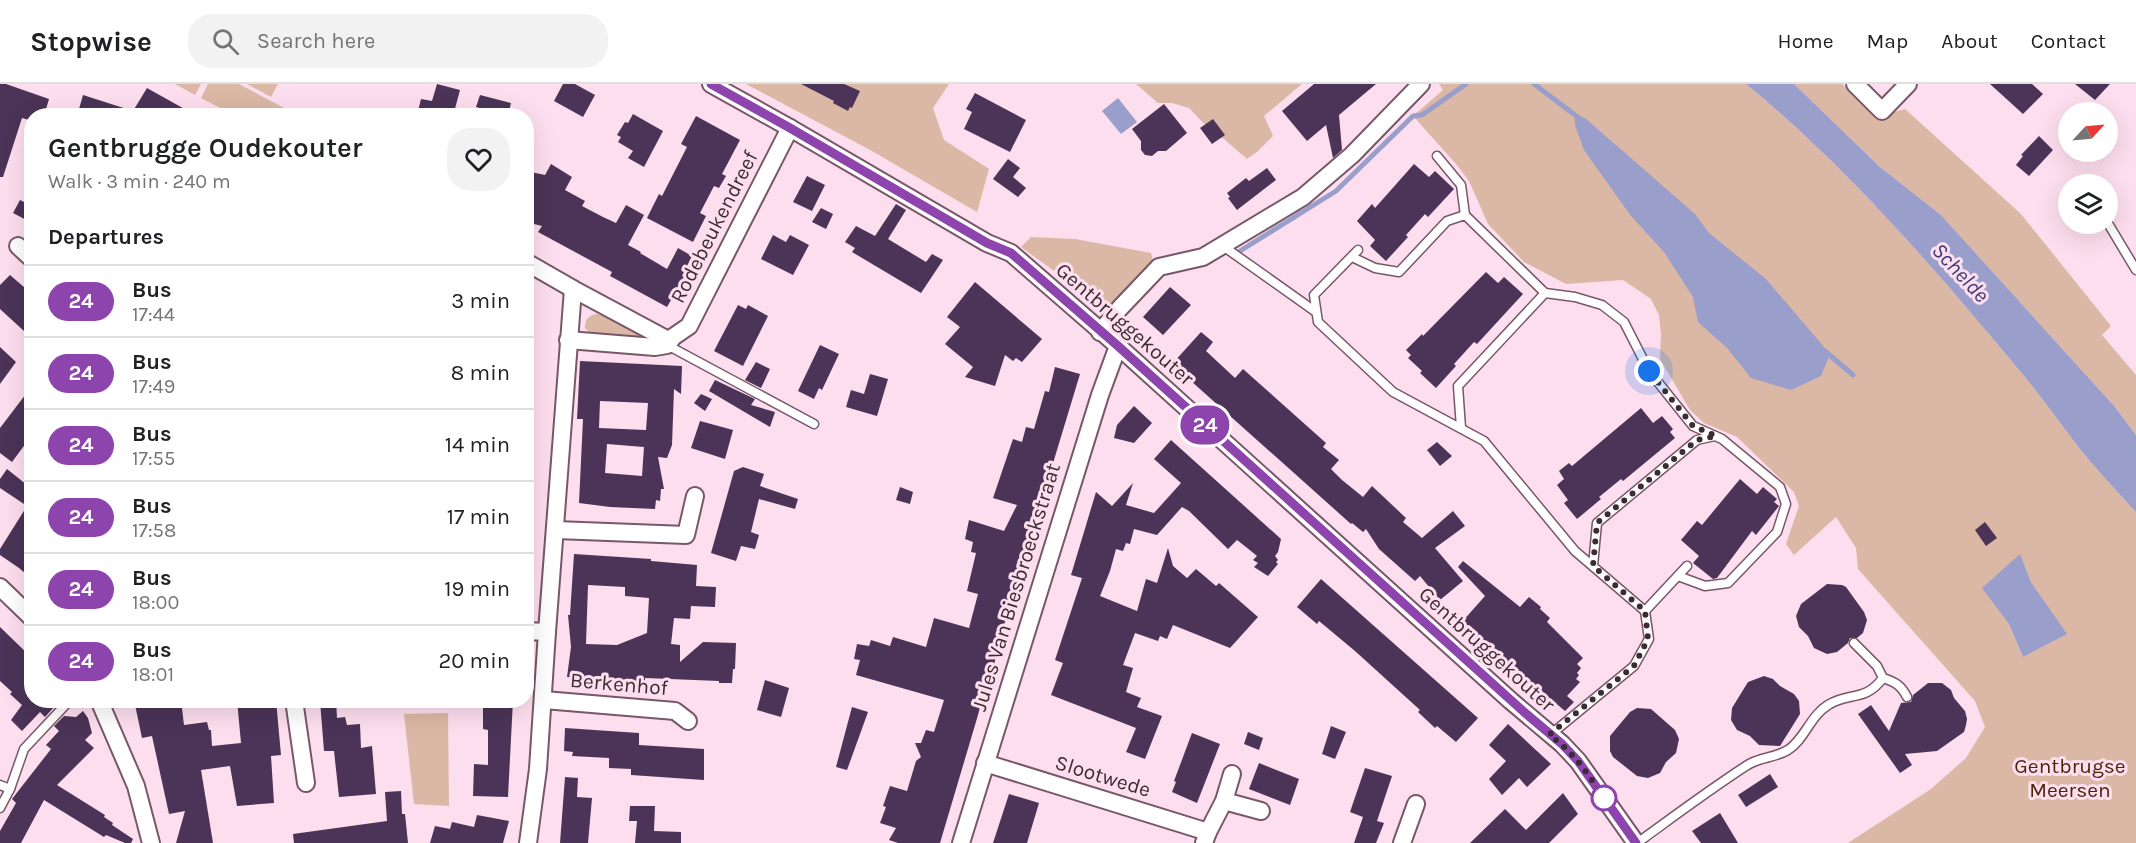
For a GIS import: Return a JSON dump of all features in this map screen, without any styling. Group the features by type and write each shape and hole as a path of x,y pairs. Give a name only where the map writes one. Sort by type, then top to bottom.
{"street":[{"name":"Gentbruggekouter","path":"711,84 987,243 1011,253 1118,346 1549,735 1562,744 1578,761 1637,843"},
{"path":"1100,332 1159,267 1203,257 1303,197 1352,155 1421,84"},
{"path":"1855,84 1882,111 1908,84"},
{"name":"Rodebeukendreef","path":"668,343 689,326 790,128"},
{"path":"18,246 24,252"},
{"path":"534,266 668,343"},
{"path":"528,843 544,700 573,289"},
{"path":"568,340 655,347 668,343"},
{"name":"Jules Van Biesbroeckstraat","path":"962,843 1096,406 1118,346"},
{"path":"556,530 686,535 695,496"},
{"path":"0,587 24,610"},
{"path":"534,631 547,632"},
{"name":"Berkenhof","path":"544,700 675,711 687,721"},
{"path":"102,708 136,786 151,843"},
{"path":"295,708 306,783"},
{"name":"Slootwede","path":"985,763 1206,838 1224,801 1232,774"},
{"path":"1224,801 1261,811"},
{"path":"1402,843 1416,804"}],"lane":[{"path":"1437,156 1461,185 1465,215 1545,292 1602,304 1624,322 1649,371 1693,426 1722,439 1780,487 1786,504 1777,532 1728,583 1705,586 1678,576"},
{"path":"1352,257 1375,268 1399,272 1447,221 1465,215"},
{"path":"2114,234 2136,270"},
{"path":"1223,246 1316,312"},
{"path":"1359,250 1314,295 1318,322 1393,392 1484,441 1575,551 1645,611 1648,639 1634,666 1549,735"},
{"path":"1461,428 1458,386 1545,292"},
{"path":"668,343 814,424"},
{"path":"1593,566 1597,523 1697,440 1716,436"},
{"path":"1645,611 1687,566"},
{"path":"1854,643 1877,666 1883,678 1896,682 1902,687 1907,697"},
{"path":"1637,843 1748,764 1788,750 1826,706 1838,700 1868,693 1883,678"},
{"path":"0,808 10,789 24,749 62,708"},
{"path":"0,785 10,789"}],"green space":[{"path":"175,84 201,84 195,95"},
{"path":"208,84 239,84 284,108 220,108 201,98"},
{"path":"247,84 278,84 271,97"},
{"path":"746,84 949,84 933,108 944,140 989,169 977,212 872,151"},
{"path":"1136,84 1302,84 1264,116 1273,136 1247,159 1224,139 1213,133 1189,108 1172,103 1158,103"},
{"name":"Gentbrugse Meersen","path":"1439,84 1746,84 1822,152 1894,226 1997,343 2087,458 2136,512 2136,843 1848,843 1931,789 1966,758 1985,727 1975,701 1858,569 1856,548 1836,517 1794,555 1786,544 1799,506 1794,492 1737,437 1704,423 1690,410 1660,359 1659,315 1651,299 1623,280 1566,284 1524,262 1488,224 1469,181 1413,116 1443,90","holes":["2023,562 2031,582 2066,634 2023,657 2009,624"]},
{"path":"1794,84 1842,84 1876,117 1905,109 2021,214 2111,326 2102,335 2136,375 2136,435 2115,407 1941,215 1880,167"},
{"path":"1031,237 1075,239 1151,253 1154,264 1110,309 1104,311 1097,309 1063,280 1066,276 1057,268 1054,271 1021,247"},
{"path":"596,314 606,315 640,330 640,335 635,338 589,332 585,328 586,320"},
{"path":"448,713 449,806 414,804 404,714"}],"water":[{"name":"Schelde","path":"1746,84 1794,84 1880,167 1941,215 2115,407 2136,435 2136,512 2087,458 2037,393 1929,264 1859,188"},
{"path":"1118,98 1137,122 1121,134 1102,111"},
{"path":"1575,114 1585,118 1695,214 1709,233 1766,279 1830,354 1821,376 1791,390 1751,378 1727,348 1698,322 1693,297 1664,252 1631,216 1584,150 1575,125"},
{"path":"2020,554 2031,582 2067,634 2023,657 2009,624 1982,588"}],"building":[{"path":"0,84 6,84 49,99 46,108 24,108 24,119 22,118 3,177 0,177"},
{"path":"437,84 460,90 455,108 419,108 421,99 432,101"},
{"path":"563,84 575,84 595,95 583,117 554,101"},
{"path":"801,84 844,84 860,91 852,108 850,107 848,111"},
{"path":"1314,84 1376,84 1339,115 1342,150 1333,158 1326,125 1307,141 1282,111"},
{"path":"1990,84 2032,84 2043,94 2023,114"},
{"path":"2075,84 2110,84 2095,100"},
{"path":"147,88 183,108 135,108"},
{"path":"975,93 1026,120 1010,152 964,129 972,112 966,109"},
{"path":"83,95 124,108 79,108"},
{"path":"480,95 511,103 510,108 476,107"},
{"path":"1164,104 1187,133 1166,151 1158,151 1152,156 1145,155 1141,150 1141,141 1132,129"},
{"path":"633,114 663,131 644,167 628,158 633,151 618,142 621,137 617,135"},
{"path":"696,116 740,140 722,174 726,176 719,188 714,186 700,213 706,216 693,242 647,218 659,194 662,196 687,147 681,144"},
{"path":"1213,119 1225,135 1212,144 1200,128"},
{"path":"2039,136 2053,150 2029,176 2016,165 2023,156 2021,155"},
{"path":"1008,159 1020,168 1013,177 1026,188 1018,197 993,179"},
{"path":"551,164 572,177 565,190 585,201 582,206 616,223 626,205 644,215 628,245 667,269 678,248 692,256 682,276 684,277 667,307 610,276 612,272 538,232 542,226 534,224 534,173 545,175"},
{"path":"1414,164 1429,177 1435,171 1454,189 1428,217 1425,214 1386,261 1370,246 1375,240 1357,221 1372,204 1375,208"},
{"path":"1267,168 1276,180 1237,210 1227,193 1246,178 1249,181"},
{"path":"807,176 825,185 812,211 793,202"},
{"path":"20,200 24,202 24,219 13,213"},
{"path":"896,204 906,210 888,239 926,262 932,254 943,260 921,293 852,252 855,248 845,242 856,226 875,236"},
{"path":"821,208 833,214 826,229 812,222"},
{"path":"773,235 786,242 790,235 809,245 793,275 761,259"},
{"path":"1486,272 1498,283 1504,277 1523,294 1477,344 1474,342 1436,388 1408,358 1411,355 1406,350 1422,334 1423,336"},
{"path":"10,275 24,287 24,331 0,309 0,285"},
{"path":"975,282 1042,339 1022,362 1016,358 1013,361 1005,355 995,386 965,377 973,367 945,344 960,327 947,317"},
{"path":"1170,287 1191,305 1163,335 1143,317"},
{"path":"738,305 746,309 748,305 768,316 743,366 714,351"},
{"path":"1201,332 1213,342 1206,351 1235,378 1243,369 1326,443 1323,447 1339,460 1331,469 1363,497 1372,486 1406,518 1403,522 1422,538 1453,511 1465,526 1435,548 1463,581 1440,600 1420,576 1415,581 1379,549 1366,529 1363,532 1351,524 1172,364"},
{"path":"820,345 839,354 822,390 819,388 814,399 798,391"},
{"path":"0,347 16,362 0,384"},
{"path":"580,361 682,366 681,394 674,389 672,445 667,458 658,457 664,489 661,489 660,501 656,500 655,509 579,503 583,419 577,419","holes":["600,401 648,403 646,430 599,428","607,444 644,447 642,476 605,473"]},
{"path":"756,362 770,369 761,388 745,380"},
{"path":"1055,367 1080,374 998,645 993,671 989,670 940,843 898,843 889,840 896,828 880,823 890,786 907,791 916,761 921,757 915,743 921,743 926,730 934,732 944,700 856,675 860,660 854,659 857,644 869,646 871,640 890,646 893,637 926,647 934,618 969,628 978,594 967,591 976,553 971,552 973,542 965,539 969,520 1004,531 1017,505 993,498 1013,439 1022,442 1026,427 1034,429 1045,391 1049,392"},
{"path":"870,374 888,379 877,416 846,407 851,390 864,394"},
{"path":"715,380 755,399 751,405 775,412 770,427 709,391"},
{"path":"701,394 712,399 705,411 694,403"},
{"path":"24,396 24,446 12,462 0,453 0,428"},
{"path":"1134,406 1152,423 1134,443 1114,438 1117,425"},
{"path":"1641,408 1653,423 1662,416 1673,429 1670,432 1675,438 1623,481 1621,479 1599,497 1601,499 1577,519 1564,503 1568,500 1557,485 1564,479 1559,471 1569,463 1572,466"},
{"path":"700,421 733,430 725,459 691,448"},
{"path":"1171,440 1281,539 1275,556 1278,564 1268,576 1254,567 1258,563 1253,560 1257,556 1246,547 1237,540 1228,549 1182,507 1157,535 1134,529 1130,544 1126,543 1123,551 1116,549 1100,596 1137,611 1146,579 1157,583 1168,548 1173,566 1187,578 1196,569 1216,586 1219,583 1258,617 1230,648 1173,625 1167,639 1160,636 1158,641 1135,633 1123,665 1133,668 1126,692 1141,698 1137,707 1162,716 1145,759 1126,752 1136,728 1051,695 1063,663 1055,660 1082,578 1071,575 1096,492 1112,506 1133,483 1126,505 1154,513 1181,483 1154,459"},
{"path":"1437,442 1452,456 1440,466 1427,450"},
{"path":"743,467 764,474 760,486 798,499 795,509 759,499 751,532 759,535 755,549 741,546 736,561 711,553 734,471"},
{"path":"7,469 24,483 24,504 0,488 0,479"},
{"path":"1740,479 1757,494 1763,487 1777,499 1774,502 1779,506 1756,535 1752,531 1717,578 1713,579 1693,563 1699,556 1681,540 1697,521 1702,525"},
{"path":"900,487 913,492 910,504 896,500"},
{"path":"24,511 24,572 0,555 0,549"},
{"path":"1985,522 1997,538 1986,546 1975,530"},
{"path":"574,554 651,559 651,561 697,565 696,586 716,587 715,607 691,606 690,619 674,618 671,644 680,645 680,662 703,642 736,643 732,683 645,678 645,682 567,677 571,647 568,615 570,615","holes":["588,585 625,587 625,596 649,598 647,633 617,645 586,644"]},
{"path":"1463,561 1520,607 1529,597 1550,618 1547,622 1583,658 1577,664 1581,668 1576,679 1580,682 1567,696 1574,702 1565,711 1461,623 1485,596 1458,567"},
{"path":"1321,579 1478,718 1456,742 1437,726 1435,728 1418,712 1420,710 1355,651 1319,621 1317,624 1297,607"},
{"path":"1827,584 1846,587 1867,620 1863,633 1857,638 1850,638 1848,643 1837,652 1827,654 1814,648 1808,636 1799,627 1796,616 1801,604"},
{"path":"0,627 24,650 24,708 53,708 45,717 40,712 22,731 11,720 22,705 0,681"},
{"path":"1764,676 1773,679 1794,694 1799,701 1800,714 1780,746 1759,745 1750,736 1737,730 1731,720 1732,708 1748,682"},
{"path":"765,680 789,688 781,717 757,710"},
{"path":"1928,683 1942,683 1951,690 1954,698 1965,711 1967,719 1964,732 1937,751 1905,754 1912,765 1900,773 1858,714 1871,705 1889,731 1901,703 1911,702 1913,695"},
{"path":"852,707 868,712 847,770 836,767"},
{"path":"136,708 182,708 184,725 207,722 211,730 212,746 241,743 238,708 277,708 281,755 271,756 274,803 237,806 230,766 201,770 213,843 176,843 185,811 169,814 152,736 142,738"},
{"path":"321,708 336,708 337,718 345,717 347,725 360,724 361,748 372,746 376,794 339,797 334,751 324,751"},
{"path":"483,708 513,708 508,797 473,796 474,764 488,765 488,730 483,729"},
{"path":"1637,708 1651,709 1675,730 1679,739 1676,753 1666,762 1660,773 1648,778 1637,776 1613,757 1610,751 1610,736 1630,712"},
{"path":"83,711 88,718 92,733 85,740 94,748 57,785 105,815 104,817 113,823 112,825 133,839 131,843 125,843 106,835 104,837 44,800 21,843 0,843 0,831 16,803 12,799 51,749 46,745 59,731 54,726 64,716 76,717"},
{"path":"1508,724 1551,764 1527,787 1519,778 1502,795 1489,779 1506,761 1489,745"},
{"path":"1331,726 1346,732 1335,759 1322,754"},
{"path":"565,728 639,733 639,745 704,749 704,780 631,775 631,769 609,768 609,758 572,756 573,752 564,751"},
{"path":"1248,732 1263,738 1259,750 1244,744"},
{"path":"1192,733 1220,744 1197,803 1172,792"},
{"path":"1259,763 1299,779 1290,805 1249,789"},
{"path":"1365,768 1392,776 1377,821 1384,823 1376,843 1354,843 1363,817 1350,812"},
{"path":"1770,774 1778,787 1746,807 1738,795"},
{"path":"565,777 578,778 577,797 592,798 588,843 560,843"},
{"path":"401,791 402,814 405,814 408,843 294,843 293,834 387,821 385,792"},
{"path":"1563,793 1578,814 1549,843 1470,843 1505,809 1526,830"},
{"path":"1009,794 1039,803 1027,843 993,843"},
{"path":"630,806 655,806 654,831 681,832 681,843 635,843 637,821 629,821"},
{"path":"1720,813 1738,843 1701,843 1692,831"},
{"path":"477,815 509,821 503,843 430,843 435,826 450,829 452,822 474,827"}],"waterway":[{"path":"1240,251 1336,191 1413,116 1422,115 1466,84"},
{"path":"1534,84 1579,118"},
{"path":"1825,351 1853,375"}],"bus line":[{"name":"24","path":"711,84 987,243 1011,253 1118,346 1549,735 1562,744 1578,761 1636,843"}],"route":[{"path":"1604,798 1578,761 1562,744 1549,735 1634,666 1648,639 1645,611 1593,566 1597,523 1697,440 1716,436 1693,426 1649,371"}]}
